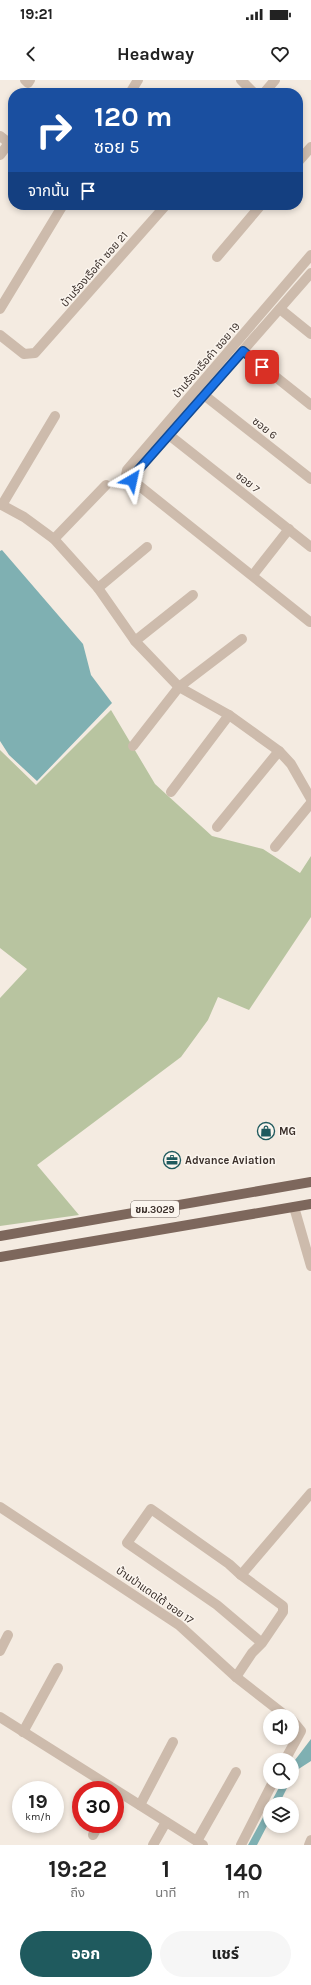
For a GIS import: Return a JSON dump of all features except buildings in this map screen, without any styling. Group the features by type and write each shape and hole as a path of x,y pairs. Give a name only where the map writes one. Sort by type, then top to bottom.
{"main road":[{"name":"ชม.3029","path":"0,1236 311,1182"},
{"name":"ชม.3029","path":"0,1257 311,1204"}],"street":[{"path":"241,80 249,88"},
{"path":"268,88 275,80"},
{"path":"0,136 8,142"},
{"path":"0,155 8,144"},
{"path":"303,156 311,147"},
{"path":"0,309 60,210"},
{"name":"บ้านร้องเรือคำ ซอย 21","path":"0,335 24,354 30,355 41,348 162,210"},
{"path":"217,257 257,210"},
{"name":"บ้านร้องเรือคำ ซอย 19","path":"132,480 126,475 127,470 311,255"},
{"path":"310,622 132,480 132,477 311,273"},
{"path":"280,309 311,334"},
{"path":"243,351 311,405"},
{"name":"ซอย 6","path":"204,395 311,480"},
{"path":"55,416 1,504 54,539 98,588 135,641 179,687 229,715 279,750 291,764 311,799"},
{"name":"ซอย 7","path":"169,435 311,547"},
{"path":"54,539 106,485"},
{"path":"253,575 288,529"},
{"path":"98,588 147,547"},
{"path":"135,641 193,596"},
{"path":"133,746 179,687 242,639"},
{"path":"171,792 229,715"},
{"path":"218,827 279,750"},
{"path":"275,847 311,803"},
{"path":"294,1207 311,1266"},
{"path":"241,1575 311,1493"},
{"name":"บ้านป่าแดดใต้ ซอย 17","path":"0,1507 179,1625 236,1677 277,1709"},
{"path":"236,1677 252,1653 262,1643 283,1612 283,1606 241,1575 229,1564 151,1509 127,1543 217,1606 262,1643"},
{"path":"0,1651 8,1635"},
{"path":"24,1732 58,1668"},
{"path":"0,1717 99,1781"},
{"path":"140,1805 174,1742"},
{"path":"124,1796 200,1843 236,1772"},
{"path":"241,1845 269,1789"},
{"path":"153,1845 166,1822"},
{"path":"309,1845 311,1840"}],"green space":[{"path":"111,710 155,784 212,836 263,849 300,873 311,856 311,917 249,1010 218,997 208,1020 181,1057 37,1165 79,1215 0,1226 0,998 27,969 0,948 0,750 36,785"}],"water":[{"path":"2,550 83,644 91,675 112,703 37,781 9,755 0,741 0,551"},
{"path":"311,1739 311,1761 299,1769 299,1755"},
{"path":"278,1789 286,1789 282,1797 274,1797"},
{"path":"263,1817 263,1833 257,1845 248,1845"}],"place":[{"name":"MG","path":"266,1131"},
{"name":"Advance Aviation","path":"172,1160"}],"route":[{"path":"132,480 132,477 243,351 262,367"}]}
